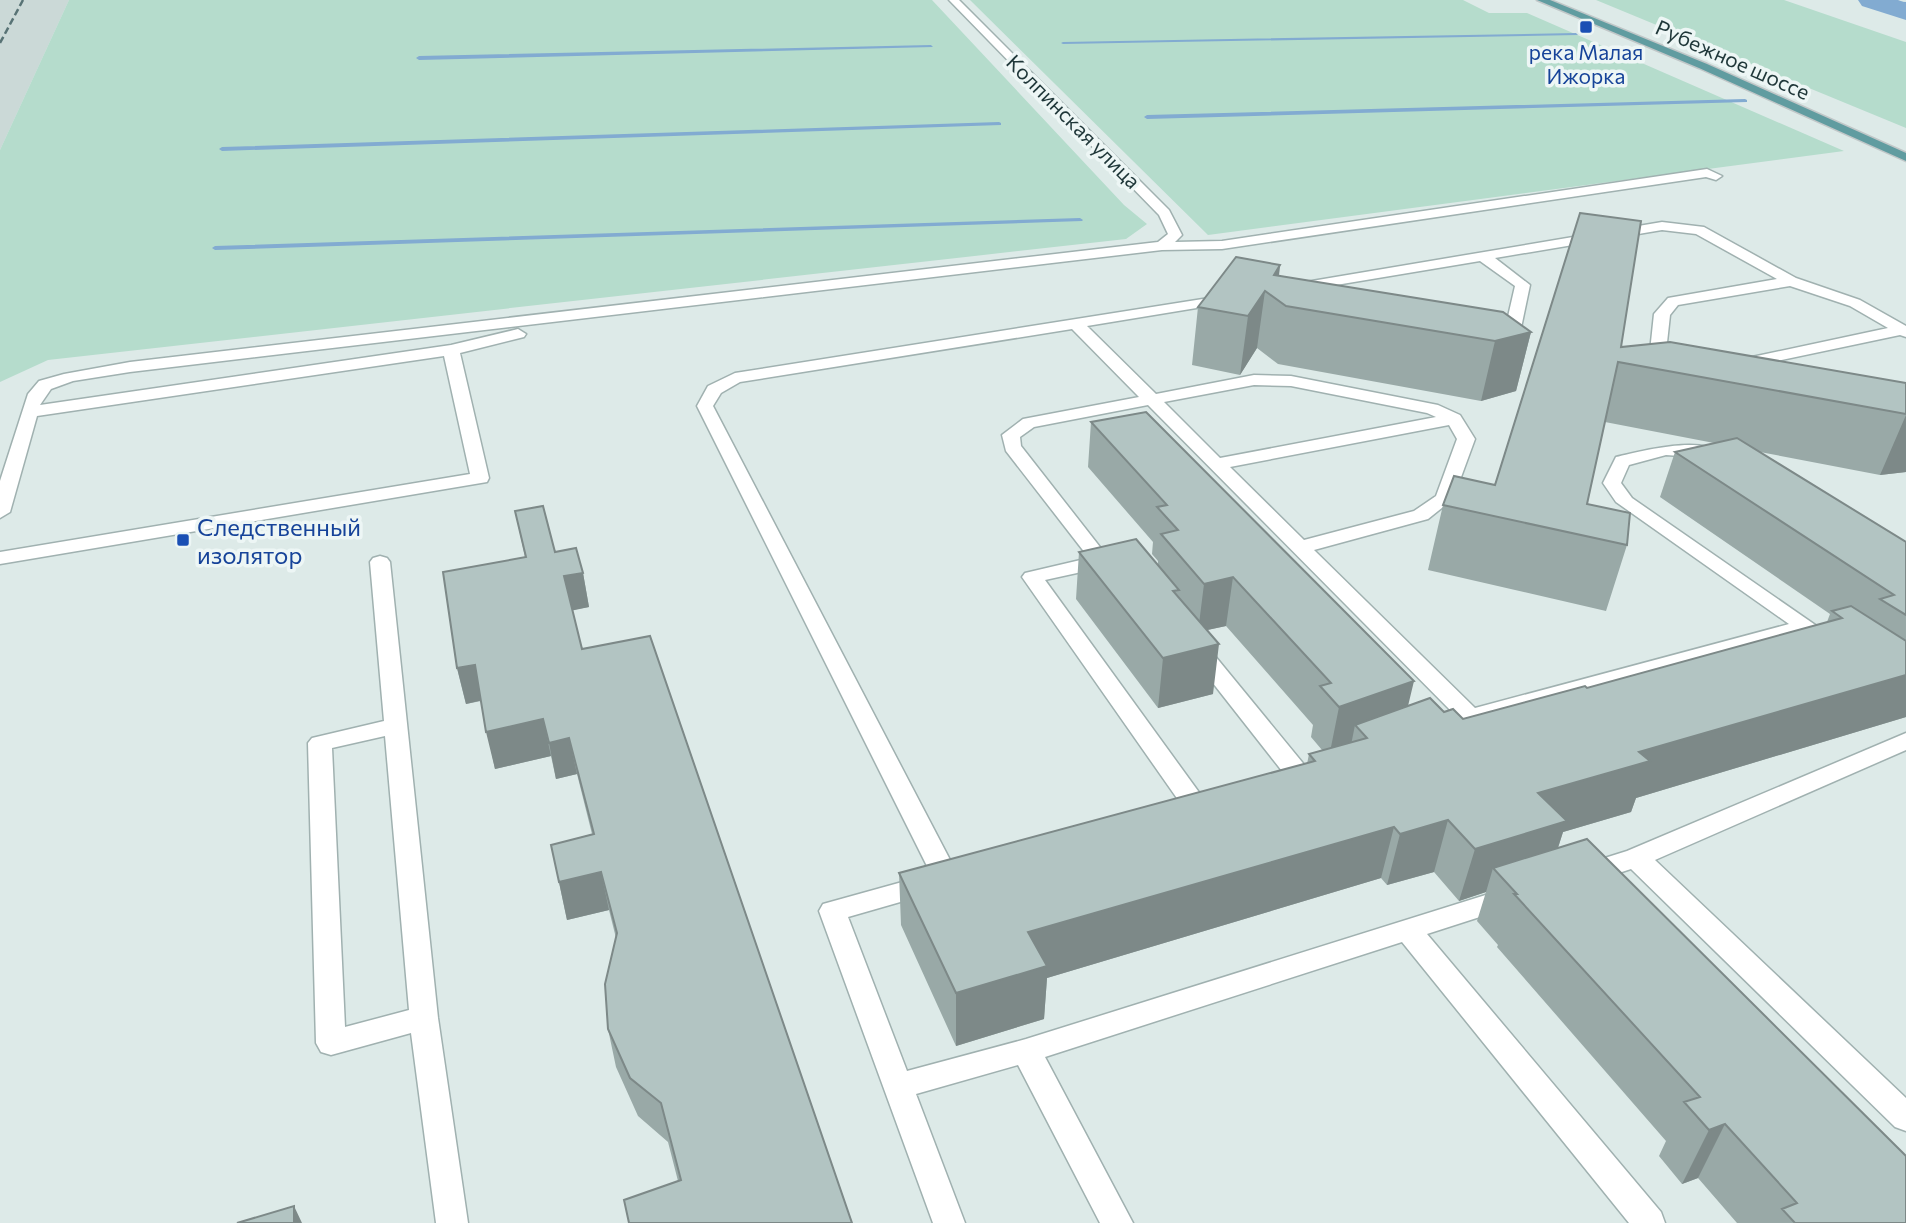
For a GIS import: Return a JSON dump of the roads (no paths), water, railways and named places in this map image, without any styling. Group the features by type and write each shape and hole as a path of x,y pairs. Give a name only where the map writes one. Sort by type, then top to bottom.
{"main road":[{"name":"Рубежное шоссе","path":"1542,0 1703,66 1906,157"},
{"name":"Рубежное шоссе","path":"1566,0 1731,67 1906,144"}],"street":[{"name":"Колпинская улица","path":"954,0 1164,213 1174,227 1175,235 1162,246"},
{"path":"0,512 34,398 45,385 110,370 1162,246 1222,245 1707,173 1716,176"},
{"path":"1279,291 1662,226 1682,227 1699,230 1791,281 1855,303 1904,331"},
{"path":"1482,257 1523,285 1507,352 1500,359"},
{"path":"1670,380 1655,368 1662,314 1673,301 1791,281"},
{"path":"947,879 705,406 714,390 735,378 1252,295"},
{"path":"30,412 452,350 615,312"},
{"path":"1074,322 1470,717"},
{"path":"1729,366 1904,331"},
{"path":"0,558 480,478 452,350"},
{"path":"1102,562 1012,447 1011,435 1029,423 1254,380 1291,381 1432,409 1454,419 1466,439 1444,499 1421,515 1299,548"},
{"path":"1216,464 1454,419"},
{"path":"1729,459 1704,452 1666,450 1622,461 1612,483 1625,502 1828,641"},
{"path":"1124,559 1032,577 1197,808"},
{"path":"380,562 424,1018 452,1223"},
{"path":"1444,726 1805,626"},
{"path":"1184,632 1302,779"},
{"path":"396,726 320,743 331,1042 424,1018"},
{"path":"899,1086 1026,1051 1636,858 1906,741"},
{"path":"1276,786 1328,769"},
{"path":"1171,816 1223,801"},
{"path":"1636,858 1906,1118"},
{"path":"948,1223 832,911 973,871"},
{"path":"1408,930 1649,1223"},
{"path":"1026,1051 1117,1223"}],"waterway":[{"path":"1872,0 1906,12"},
{"path":"1877,1 1906,3"},
{"path":"1063,43 1576,34"},
{"path":"419,58 931,46"},
{"path":"1147,117 1745,101"},
{"path":"222,149 999,124"},
{"path":"215,248 1080,220"}],"railway":[{"path":"0,43 23,0"}],"place":[{"name":"река Малая Ижорка","path":"1586,27"},
{"name":"Следственный изолятор","path":"183,540"}]}
